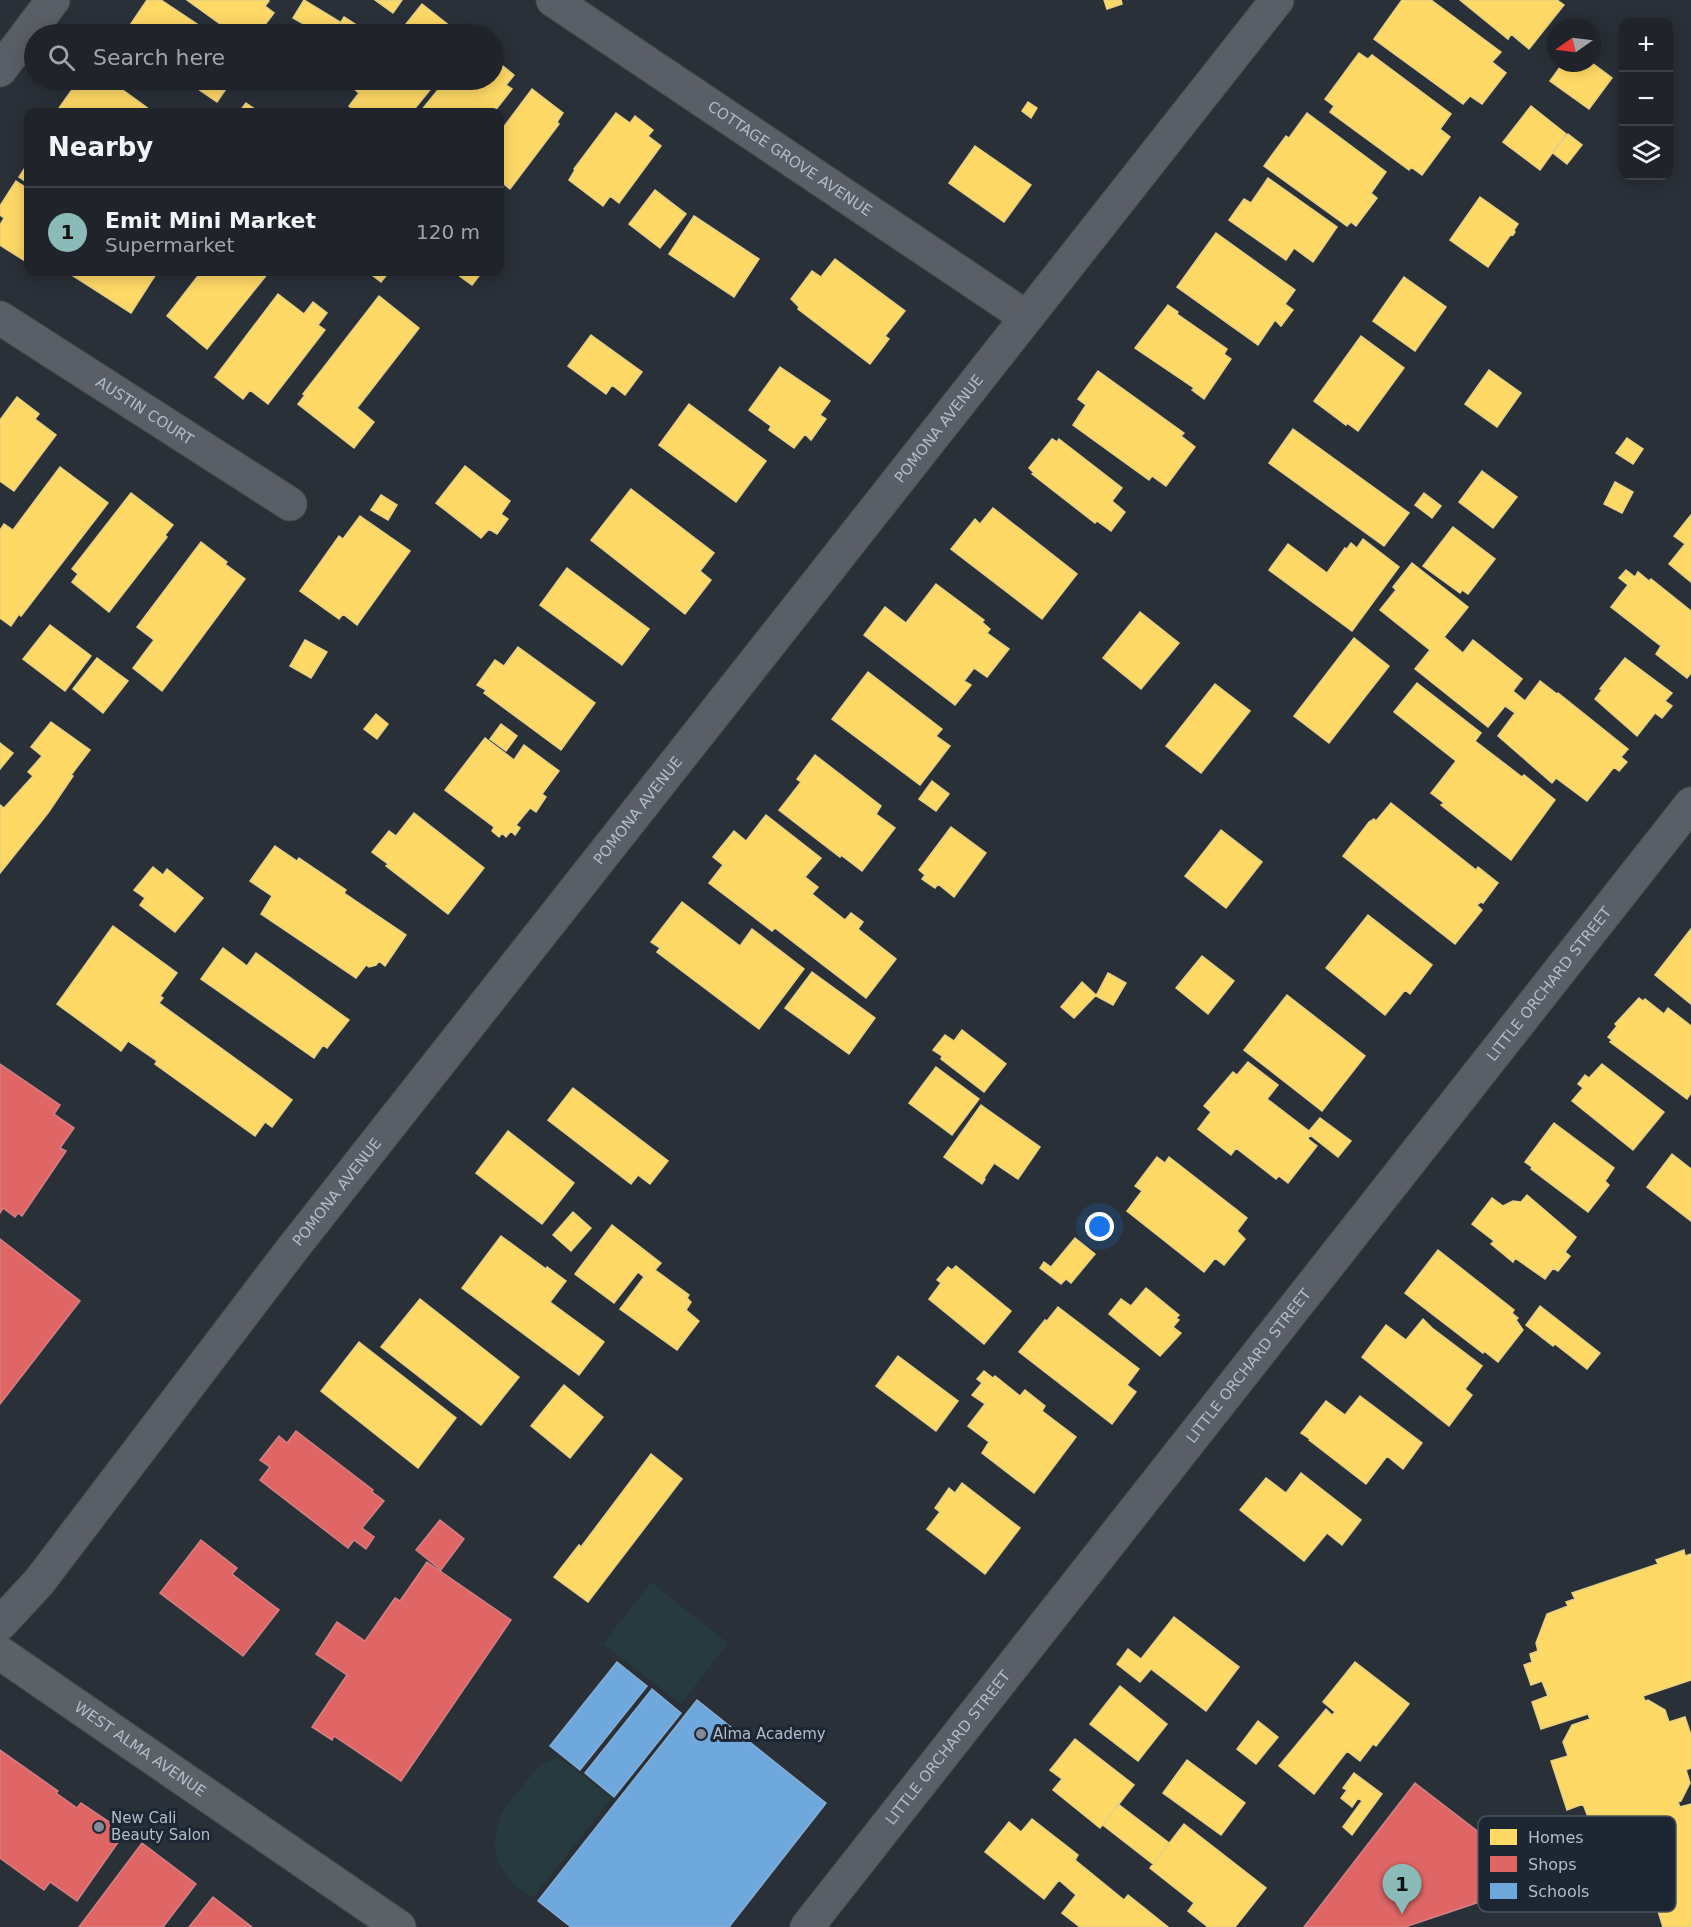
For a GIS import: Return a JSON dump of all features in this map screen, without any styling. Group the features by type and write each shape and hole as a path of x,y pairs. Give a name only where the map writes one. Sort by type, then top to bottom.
{"main road":[{"name":"WEST ALMA AVENUE","path":"0,1653 399,1927"}],"street":[{"path":"35,24 53,0"},
{"name":"COTTAGE GROVE AVENUE","path":"553,0 1026,317"},
{"name":"POMONA AVENUE","path":"0,1624 39,1582 293,1248 1272,2"},
{"path":"0,70 24,38"},
{"name":"AUSTIN COURT","path":"0,318 290,504"},
{"name":"LITTLE ORCHARD STREET","path":"807,1927 1691,804"}],"green space":[{"path":"651,1582 728,1643 681,1704 603,1644"},
{"path":"555,1759 561,1759 612,1798 532,1898 511,1883 497,1860 494,1844 497,1825 503,1810 539,1766"}],"building: Homes":[{"path":"147,0 161,0 197,24 131,24"},
{"path":"187,0 267,0 269,1 265,6 274,13 266,24 220,24"},
{"path":"304,0 340,22 339,24 304,24 293,18"},
{"path":"375,0 402,0 393,13"},
{"path":"1104,0 1121,0 1122,4 1107,9"},
{"path":"1402,0 1431,0 1501,52 1492,62 1506,73 1482,104 1470,96 1463,104 1374,39"},
{"path":"1460,0 1557,0 1564,5 1554,18 1547,18 1547,26 1529,49 1511,34 1508,39"},
{"path":"422,4 447,24 406,24"},
{"path":"344,17 355,24 340,24"},
{"path":"1359,53 1368,59 1372,55 1451,114 1440,129 1450,137 1422,175 1411,167 1409,170 1330,112 1334,106 1325,99"},
{"path":"504,67 514,75 506,85 512,89 497,108 423,108 438,90 504,90"},
{"path":"1601,70 1612,78 1589,109 1550,81 1556,72 1601,72"},
{"path":"532,89 563,113 557,122 559,124 510,189 504,184 504,127"},
{"path":"72,90 123,90 148,108 59,108"},
{"path":"200,90 225,90 217,102"},
{"path":"355,90 430,90 415,108 352,108 349,106 359,93"},
{"path":"1028,102 1037,108 1031,118 1022,111"},
{"path":"246,103 253,108 242,108"},
{"path":"1531,106 1566,134 1540,170 1503,142"},
{"path":"616,113 630,123 635,116 653,130 648,136 661,146 619,203 610,196 603,206 569,180 574,169"},
{"path":"1307,113 1386,172 1371,193 1377,198 1356,226 1351,222 1347,226 1264,166 1286,136 1289,138"},
{"path":"1568,134 1582,145 1567,164 1553,153"},
{"path":"975,146 1031,185 1004,222 949,183"},
{"path":"24,169 24,180 19,177"},
{"path":"1268,178 1337,227 1313,262 1294,248 1286,260 1229,220 1244,199 1251,203"},
{"path":"16,181 24,186 24,260 0,245 0,225 4,218 0,215 0,206"},
{"path":"655,190 686,214 660,248 629,224"},
{"path":"1480,197 1518,224 1513,235 1511,234 1488,267 1450,240"},
{"path":"694,216 759,259 734,297 669,254"},
{"path":"1216,233 1295,290 1285,304 1293,310 1281,326 1275,320 1258,345 1177,287"},
{"path":"835,259 905,311 885,336 889,339 870,364 798,309 799,307 791,299 812,271 821,277"},
{"path":"73,276 155,276 131,313"},
{"path":"198,276 266,276 207,349 167,316"},
{"path":"373,276 386,276 381,282"},
{"path":"460,276 479,276 472,285"},
{"path":"1404,277 1446,307 1415,351 1373,321"},
{"path":"278,294 304,314 313,302 327,313 318,325 325,330 268,404 250,390 243,399 215,377"},
{"path":"379,296 419,328 357,408 374,422 354,448 298,404 305,395 303,394"},
{"path":"1168,305 1178,312 1177,314 1227,349 1224,354 1231,359 1204,399 1192,390 1194,388 1135,348"},
{"path":"591,335 642,372 625,395 612,385 606,394 568,366"},
{"path":"1361,336 1404,368 1358,431 1347,423 1346,425 1314,401"},
{"path":"780,367 830,401 820,415 826,419 811,440 805,434 794,448 769,430 771,426 749,410"},
{"path":"1489,370 1521,393 1497,427 1465,404"},
{"path":"1098,371 1184,433 1181,436 1195,447 1166,486 1152,476 1149,480 1073,425 1086,405 1078,399"},
{"path":"17,397 39,414 35,419 56,435 14,491 0,481 0,420"},
{"path":"689,404 766,461 736,502 659,445"},
{"path":"1293,429 1409,513 1384,546 1269,463"},
{"path":"1627,438 1643,449 1633,464 1616,453"},
{"path":"1052,439 1057,442 1059,439 1122,488 1112,501 1125,512 1111,531 1097,521 1095,523 1032,474 1034,473 1029,468"},
{"path":"465,466 510,501 501,514 508,519 497,534 489,529 481,538 436,503"},
{"path":"60,467 108,503 11,626 0,618 0,530 4,524 13,530"},
{"path":"1482,471 1517,497 1493,528 1459,502"},
{"path":"1615,482 1633,492 1622,513 1604,504"},
{"path":"631,489 714,553 700,571 711,580 685,614 591,540"},
{"path":"131,493 173,525 165,535 167,537 109,612 72,582 78,574 72,569"},
{"path":"1424,493 1441,506 1432,518 1415,505"},
{"path":"381,495 397,505 388,520 371,510"},
{"path":"993,508 1077,574 1042,619 951,549 975,519 980,524"},
{"path":"1691,515 1691,582 1669,564 1685,544 1674,536"},
{"path":"360,516 410,551 357,625 343,614 339,619 300,591 339,536 343,539"},
{"path":"1453,527 1495,559 1468,594 1462,590 1460,593 1423,566"},
{"path":"1363,539 1399,567 1352,631 1269,570 1288,544 1327,573 1345,548 1347,549 1351,543 1357,548"},
{"path":"201,542 245,579 162,691 133,668 154,640 137,627"},
{"path":"1412,563 1468,607 1444,637 1463,653 1473,640 1522,679 1513,691 1525,701 1540,681 1628,749 1621,757 1627,762 1619,771 1614,767 1587,801 1556,778 1552,783 1498,736 1515,713 1505,706 1488,727 1415,669 1430,650 1380,610 1396,590 1393,587"},
{"path":"567,568 649,629 622,665 540,605"},
{"path":"1626,570 1635,577 1638,572 1649,581 1651,579 1691,611 1691,673 1687,678 1656,654 1661,646 1611,607 1628,585 1619,578"},
{"path":"936,584 984,620 982,622 990,629 987,633 1009,649 987,677 974,668 964,681 971,685 955,705 864,635 885,607 906,623"},
{"path":"1140,612 1179,643 1141,689 1103,658"},
{"path":"50,625 91,656 65,691 23,659"},
{"path":"1354,638 1389,666 1329,743 1294,716"},
{"path":"305,640 327,652 311,678 290,666"},
{"path":"518,647 595,703 561,750 484,693 486,690 477,685 495,660 504,666"},
{"path":"97,658 128,681 103,713 73,689"},
{"path":"1625,658 1672,693 1665,701 1672,706 1662,718 1655,713 1637,736 1595,699 1602,690 1600,689"},
{"path":"868,672 942,729 936,736 950,746 920,785 832,719"},
{"path":"1417,683 1481,733 1475,741 1555,800 1511,860 1441,805 1444,803 1431,793 1456,761 1394,712"},
{"path":"1215,684 1250,711 1201,773 1166,746"},
{"path":"376,714 388,724 377,739 364,729"},
{"path":"51,722 90,750 71,775 73,776 48,813 0,873 0,805 4,808 33,776 28,772 42,756 31,747"},
{"path":"501,724 517,736 506,751 490,739"},
{"path":"485,738 514,760 524,745 559,771 542,794 546,797 536,812 530,808 516,825 520,828 515,835 511,831 506,837 502,833 499,837 492,831 494,827 445,790"},
{"path":"0,743 13,753 0,769"},
{"path":"815,755 881,806 876,814 895,828 862,871 779,810 801,782 797,779"},
{"path":"932,781 949,794 936,811 919,799"},
{"path":"1391,803 1476,870 1478,867 1498,883 1483,903 1477,905 1482,910 1455,944 1343,856 1369,822 1374,819 1376,821"},
{"path":"414,813 484,868 448,914 386,866 388,864 372,852 389,831 396,836"},
{"path":"766,815 821,858 805,877 818,887 812,894 845,920 851,913 863,922 858,929 896,959 866,998 775,928 772,931 709,883 723,865 713,857 734,831 746,841"},
{"path":"951,827 986,853 954,897 938,884 935,888 922,879 925,875 919,870"},
{"path":"1221,830 1262,862 1226,908 1185,876"},
{"path":"275,846 297,861 299,858 346,890 344,893 406,935 385,966 379,961 376,965 369,967 366,965 356,978 261,914 272,896 250,881"},
{"path":"153,867 163,875 167,869 203,898 175,932 140,905 145,898 134,890"},
{"path":"682,902 740,946 752,929 804,969 759,1029 657,952 660,948 651,942"},
{"path":"1368,915 1432,965 1410,994 1405,990 1385,1015 1326,968"},
{"path":"113,926 177,973 160,996 163,998 159,1003 292,1100 272,1127 265,1122 255,1136 155,1064 157,1061 128,1041 121,1051 57,1004"},
{"path":"1691,929 1691,1004 1655,975"},
{"path":"223,948 247,966 256,953 349,1020 327,1048 323,1045 314,1058 201,979"},
{"path":"1202,956 1234,981 1208,1014 1176,988"},
{"path":"812,972 875,1018 849,1054 785,1008"},
{"path":"1108,973 1126,983 1113,1005 1096,996"},
{"path":"1082,982 1096,995 1074,1018 1061,1007"},
{"path":"1287,995 1365,1056 1322,1111 1244,1050"},
{"path":"1639,998 1643,1001 1645,999 1664,1014 1668,1008 1691,1026 1691,1093 1687,1099 1610,1042 1612,1040 1608,1037 1617,1026 1615,1024"},
{"path":"962,1030 1006,1064 984,1092 941,1059 942,1056 933,1050 945,1035 954,1041"},
{"path":"1248,1062 1278,1085 1267,1099 1309,1131 1320,1118 1351,1141 1338,1157 1310,1135 1308,1139 1317,1146 1288,1183 1279,1176 1276,1179 1236,1148 1231,1155 1198,1129 1211,1112 1204,1106 1233,1072 1237,1075"},
{"path":"1602,1064 1664,1112 1633,1150 1572,1101 1583,1088 1578,1084 1585,1075 1589,1078"},
{"path":"936,1067 979,1099 952,1135 909,1103"},
{"path":"573,1088 668,1161 650,1184 638,1175 631,1184 548,1120"},
{"path":"981,1105 1040,1147 1018,1179 994,1163 982,1184 944,1157"},
{"path":"1554,1123 1614,1168 1605,1181 1609,1185 1588,1212 1525,1162"},
{"path":"508,1131 574,1183 542,1224 476,1173"},
{"path":"1672,1154 1691,1169 1691,1221 1647,1187"},
{"path":"1157,1157 1165,1163 1169,1157 1247,1218 1237,1231 1245,1239 1224,1265 1215,1258 1204,1272 1127,1211 1142,1191 1135,1186"},
{"path":"1527,1195 1576,1237 1565,1252 1570,1256 1558,1271 1553,1268 1545,1279 1515,1258 1513,1262 1491,1244 1494,1241 1472,1224 1492,1198 1503,1206 1513,1201 1521,1202"},
{"path":"573,1212 591,1228 571,1251 553,1235"},
{"path":"612,1225 661,1263 655,1270 689,1295 687,1298 691,1302 686,1310 699,1321 677,1350 620,1309 644,1277 638,1272 614,1303 575,1274"},
{"path":"501,1236 566,1281 550,1302 604,1342 579,1375 462,1288"},
{"path":"1075,1238 1095,1254 1071,1283 1066,1279 1061,1284 1040,1268 1044,1262 1051,1267"},
{"path":"1438,1250 1514,1310 1512,1313 1518,1318 1516,1320 1523,1330 1498,1362 1405,1293"},
{"path":"956,1266 1011,1311 984,1344 929,1299 941,1283 937,1280 948,1267 952,1270"},
{"path":"1146,1288 1179,1315 1176,1318 1179,1320 1173,1327 1181,1333 1160,1356 1109,1314 1121,1299 1131,1306"},
{"path":"420,1299 519,1377 481,1425 381,1347"},
{"path":"1540,1306 1600,1353 1587,1369 1526,1325"},
{"path":"1058,1307 1139,1369 1127,1385 1136,1392 1112,1424 1019,1352"},
{"path":"1423,1319 1482,1366 1465,1389 1472,1395 1449,1426 1362,1357 1386,1325 1406,1340"},
{"path":"359,1342 456,1418 418,1468 321,1391"},
{"path":"898,1356 958,1401 936,1431 876,1386"},
{"path":"984,1371 993,1378 995,1376 1020,1396 1025,1390 1045,1406 1042,1411 1076,1437 1034,1493 982,1453 989,1442 968,1426 985,1404 972,1395 982,1383 977,1379"},
{"path":"564,1385 603,1417 570,1458 531,1426"},
{"path":"1360,1396 1422,1443 1403,1469 1387,1456 1366,1484 1301,1433 1326,1401 1345,1415"},
{"path":"651,1454 682,1479 588,1602 554,1577 579,1545 581,1547"},
{"path":"1301,1473 1361,1520 1342,1545 1327,1533 1304,1561 1240,1510 1266,1478 1286,1493"},
{"path":"962,1483 1020,1528 985,1574 927,1529 940,1512 935,1508 949,1488 955,1493"},
{"path":"1684,1550 1685,1556 1691,1554 1691,1680 1643,1696 1645,1701 1648,1700 1665,1710 1669,1722 1685,1717 1691,1735 1691,1768 1686,1770 1690,1783 1681,1801 1678,1802 1680,1807 1691,1804 1691,1927 1663,1927 1658,1912 1676,1912 1676,1816 1588,1816 1583,1804 1567,1810 1551,1761 1568,1756 1563,1742 1572,1725 1590,1719 1588,1714 1541,1729 1532,1702 1548,1696 1542,1681 1531,1685 1524,1665 1532,1662 1530,1654 1538,1651 1536,1643 1547,1614 1568,1606 1566,1602 1575,1599 1572,1593 1658,1564 1656,1560"},
{"path":"1174,1617 1239,1667 1206,1711 1151,1669 1140,1682 1117,1664 1128,1649 1141,1659"},
{"path":"1355,1662 1409,1704 1376,1746 1373,1744 1360,1761 1347,1751 1314,1794 1279,1766 1326,1709 1332,1715 1335,1712 1323,1702"},
{"path":"1120,1686 1167,1724 1138,1761 1090,1724"},
{"path":"1258,1721 1278,1737 1256,1764 1237,1749"},
{"path":"1075,1739 1134,1785 1100,1828 1053,1790 1062,1779 1050,1770"},
{"path":"1187,1760 1245,1803 1221,1835 1163,1793"},
{"path":"1354,1773 1382,1794 1352,1835 1343,1827 1362,1801 1358,1798 1352,1807 1341,1798 1347,1790 1343,1788"},
{"path":"1118,1804 1169,1843 1153,1864 1103,1825"},
{"path":"1032,1819 1078,1855 1075,1860 1124,1900 1128,1895 1168,1927 1080,1927 1062,1913 1076,1895 1059,1880 1044,1899 985,1852 1009,1822 1021,1832"},
{"path":"1184,1824 1266,1888 1235,1927 1208,1927 1188,1911 1194,1903 1150,1868"}],"building: Shops":[{"path":"0,1064 60,1105 54,1114 74,1128 60,1148 66,1151 22,1216 18,1213 15,1217 3,1208 0,1213"},
{"path":"0,1239 80,1301 0,1404"},
{"path":"296,1431 384,1501 362,1528 374,1537 366,1549 354,1540 348,1548 260,1480 270,1467 260,1460 279,1436 287,1443"},
{"path":"440,1520 464,1539 441,1570 416,1550"},
{"path":"201,1540 237,1568 232,1574 279,1610 243,1656 160,1593"},
{"path":"427,1562 511,1620 401,1781 334,1736 332,1740 312,1727 347,1675 316,1654 337,1622 365,1641 395,1598 400,1601"},
{"path":"0,1750 58,1791 56,1793 77,1808 81,1803 121,1830 117,1836 121,1838 77,1901 50,1882 44,1890 0,1858"},
{"path":"1415,1783 1478,1832 1478,1902 1405,1927 1304,1927"},
{"path":"142,1843 196,1884 163,1927 79,1927"},
{"path":"213,1897 252,1927 189,1927"}],"building: Schools":[{"path":"617,1662 647,1686 580,1770 550,1746"},
{"path":"652,1689 681,1713 614,1797 585,1773"},
{"path":"697,1700 826,1803 729,1927 571,1927 538,1901"}],"place":[{"name":"Alma Academy","path":"701,1734"},
{"name":"New Cali Beauty Salon","path":"99,1827"},
{"name":"Emit Mini Market","path":"1402,1914"}]}
